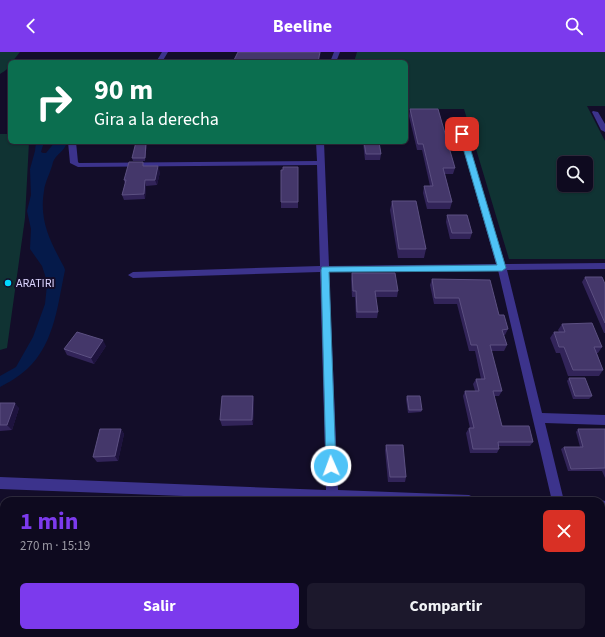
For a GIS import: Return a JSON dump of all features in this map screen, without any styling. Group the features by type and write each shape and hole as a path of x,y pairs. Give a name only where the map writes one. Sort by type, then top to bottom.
{"street":[{"path":"595,112 605,130"},
{"path":"458,120 502,268 557,497"},
{"path":"72,144 74,163 78,165 320,163"},
{"path":"0,483 332,497 320,144"},
{"path":"133,275 325,270 605,266"},
{"path":"539,418 605,420"}],"green space":[{"path":"0,52 20,52 14,60 8,60 8,68 0,74"},
{"path":"357,52 605,52 605,106 587,106 605,141 605,259 509,259 464,109 408,109 408,60 355,60"},
{"name":"ARATIRI","path":"0,134 8,134 8,144 29,144 25,218 7,348 0,350"}],"water":[{"path":"36,144 43,144 41,152 46,153 53,144 66,144 53,162 45,187 43,202 44,221 50,239 65,270 52,327 41,353 21,374 0,387 0,376 16,367 33,337 45,304 47,285 42,266 30,249 31,229 27,211 31,195 30,169"}],"building":[{"path":"238,52 320,52 318,60 234,60"},
{"path":"410,109 438,109 455,168 443,168 452,202 428,202 424,186 433,186 423,144 418,144"},
{"path":"136,144 146,144 145,158 132,158"},
{"path":"364,144 379,144 381,154 366,154"},
{"path":"129,162 143,162 143,166 158,166 155,180 145,180 144,194 122,195"},
{"path":"283,167 298,167 298,202 281,202 281,170 283,170"},
{"path":"392,201 416,201 426,249 399,249"},
{"path":"447,215 467,215 472,233 452,233"},
{"path":"352,273 395,273 398,291 375,291 378,312 357,312 356,291 353,291"},
{"path":"585,277 602,277 605,284 605,323"},
{"path":"432,279 490,280 499,315 504,315 508,329 502,330 507,345 490,345 502,391 493,391 502,426 529,426 533,442 498,442 499,449 473,449 469,428 474,428 465,391 479,391 476,379 485,379 477,345 471,345 459,298 435,298"},
{"path":"592,323 602,347 594,347 603,370 573,370 564,347 559,347 554,332 565,332 562,324"},
{"path":"77,332 103,340 91,358 64,349"},
{"path":"569,378 585,378 592,396 575,396"},
{"path":"222,396 253,396 252,420 220,420"},
{"path":"407,396 420,396 422,410 409,410"},
{"path":"0,403 15,403 7,425 0,425"},
{"path":"100,429 121,429 115,456 93,457"},
{"path":"578,429 605,429 605,468 571,469 564,447 583,447"},
{"path":"386,445 403,445 406,477 390,477"}],"place":[{"name":"ARATIRI","path":"8,283"}],"route":[{"path":"331,466 325,270 502,268 462,134"}]}
